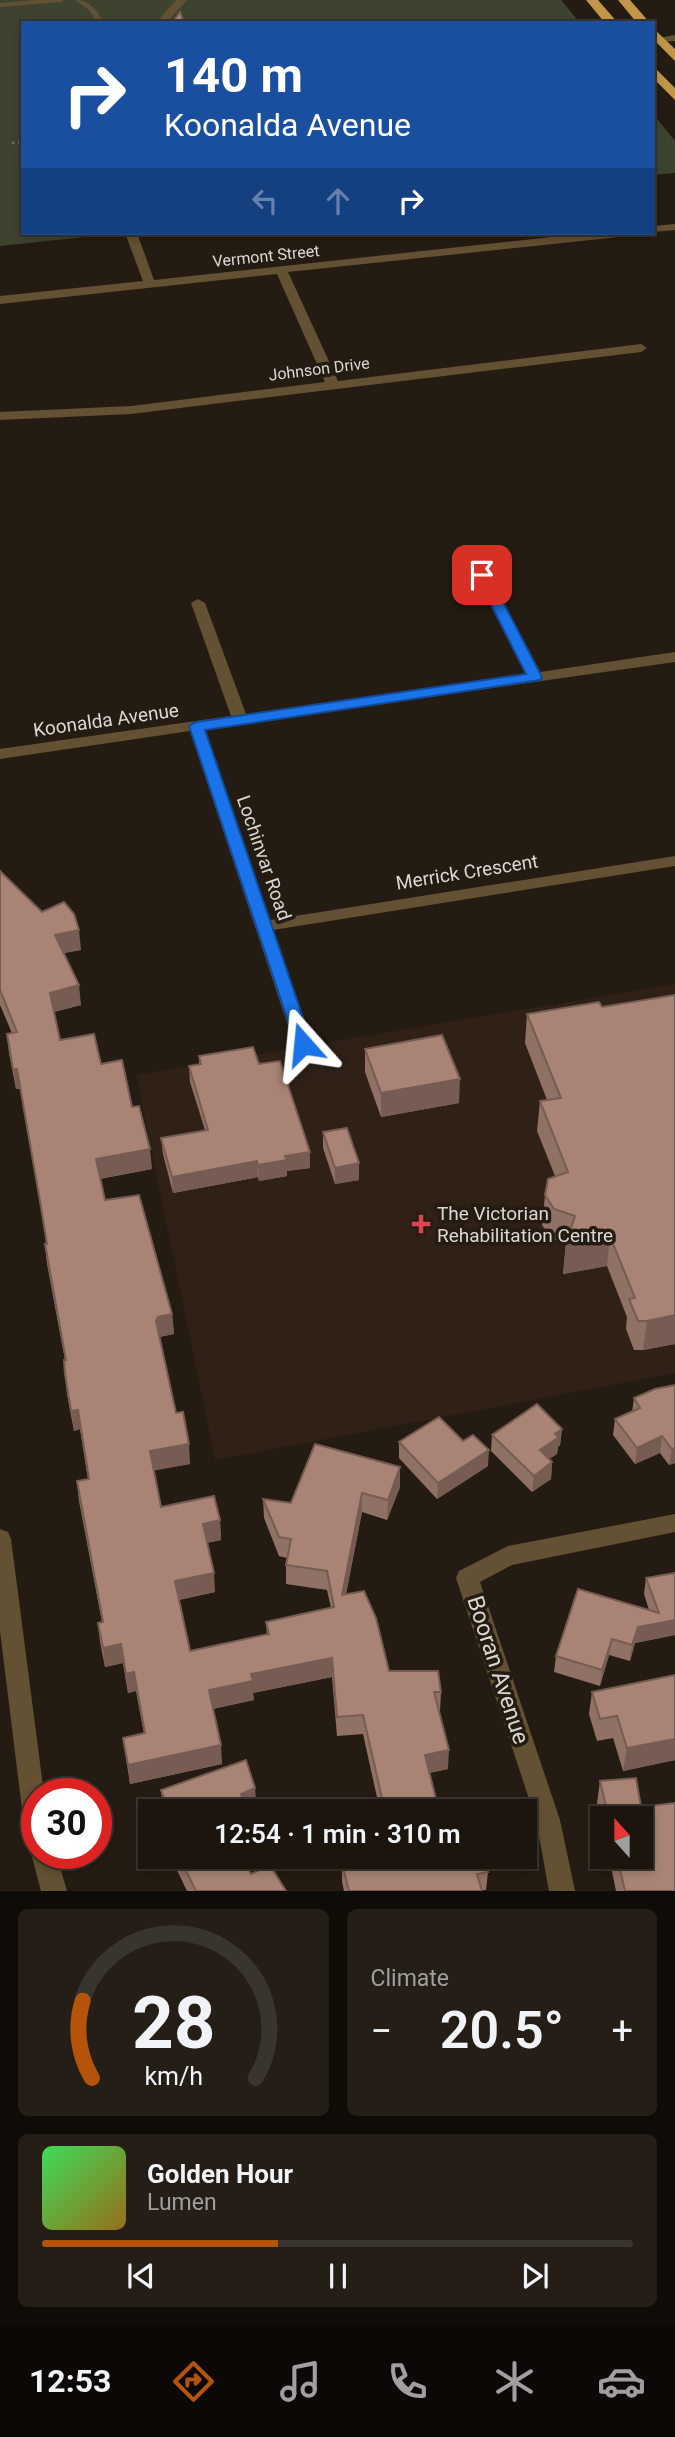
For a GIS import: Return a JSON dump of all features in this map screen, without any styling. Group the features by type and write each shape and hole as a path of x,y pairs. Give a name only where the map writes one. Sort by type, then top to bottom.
{"highway":[{"path":"592,0 610,21"},
{"path":"624,0 642,21"},
{"path":"656,36 675,57"},
{"path":"655,72 675,96"}],"street":[{"path":"162,21 171,8 182,0"},
{"path":"656,36 675,38"},
{"path":"655,229 675,227"},
{"path":"132,235 150,284"},
{"name":"Vermont Street","path":"0,300 601,235"},
{"path":"281,270 333,385"},
{"name":"Johnson Drive","path":"0,416 131,410 641,348"},
{"path":"482,575 535,677"},
{"path":"198,603 240,720"},
{"name":"Koonalda Avenue","path":"0,754 675,657"},
{"name":"Lochinvar Road","path":"196,726 303,1044"},
{"name":"Merrick Crescent","path":"265,926 675,861"},
{"name":"Booran Avenue","path":"562,1891 548,1820 467,1578 508,1556 675,1523"},
{"path":"0,1539 28,1778"},
{"path":"48,1869 54,1891"}],"lane":[{"path":"0,5 61,0"},
{"path":"78,0 92,9 100,21"}],"path":[{"path":"12,143 21,142"}],"shaded area":[{"name":"The Victorian Rehabilitation Centre","path":"675,984 675,1373 215,1460 136,1075"}],"green space":[{"path":"0,0 561,0 578,21 21,21 21,235 104,235 0,246"},
{"path":"655,116 675,141 675,173 655,175"}],"building":[{"path":"180,12 183,21 173,21"},
{"path":"0,871 42,912 64,902 74,914 79,930 55,935 79,985 50,993 60,1040 94,1034 101,1064 122,1060 132,1107 139,1106 150,1149 96,1159 105,1200 139,1195 172,1314 158,1317 156,1321 176,1413 183,1412 189,1444 150,1451 161,1507 214,1496 220,1520 203,1524 214,1573 175,1581 190,1651 269,1634 266,1622 334,1607 327,1571 286,1565 291,1539 279,1537 263,1499 291,1503 315,1444 400,1467 388,1500 362,1493 342,1595 364,1591 376,1618 389,1671 438,1671 441,1692 434,1692 449,1750 425,1755 436,1799 382,1799 363,1715 337,1717 332,1658 251,1674 253,1681 209,1690 221,1745 128,1765 123,1738 145,1733 134,1672 126,1674 121,1644 103,1648 98,1623 103,1622 77,1481 89,1479 78,1410 71,1411 65,1374 66,1360 40,1201 17,1069 13,1069 7,1034 17,1032 0,990"},
{"path":"675,995 675,1315 638,1321 629,1299 635,1298 610,1236 566,1244 575,1216 554,1209 545,1195 548,1179 568,1172 540,1101 561,1098 527,1014 599,1002 602,1007"},
{"path":"442,1035 460,1079 381,1093 365,1049"},
{"path":"253,1047 259,1064 280,1061 310,1152 285,1156 287,1160 258,1165 257,1161 172,1177 161,1138 208,1130 189,1066 201,1064 199,1056"},
{"path":"347,1128 359,1163 335,1168 323,1132"},
{"path":"675,1385 675,1448 672,1449 662,1436 637,1448 615,1419 640,1408 634,1398 655,1389"},
{"path":"537,1404 562,1429 555,1434 559,1437 540,1450 552,1462 534,1476 492,1435"},
{"path":"439,1417 463,1441 473,1435 489,1450 438,1483 399,1442"},
{"path":"675,1573 675,1620 638,1627 632,1645 612,1639 602,1670 556,1656 578,1589 659,1613 646,1578"},
{"path":"675,1675 675,1739 627,1748 617,1716 600,1719 592,1692"},
{"path":"246,1760 255,1788 241,1794 243,1799 164,1799 161,1790"},
{"path":"636,1778 641,1806 606,1806 600,1781"},
{"path":"675,1803 675,1891 625,1891 620,1869 653,1869 653,1806 650,1806"},
{"path":"185,1869 248,1869 251,1874 262,1869 272,1869 286,1891 196,1891"},
{"path":"343,1869 487,1869 488,1872 477,1874 482,1891 349,1891"}],"place":[{"name":"The Victorian Rehabilitation Centre","path":"421,1224"}],"route":[{"path":"303,1044 196,726 535,677 482,575"}]}
